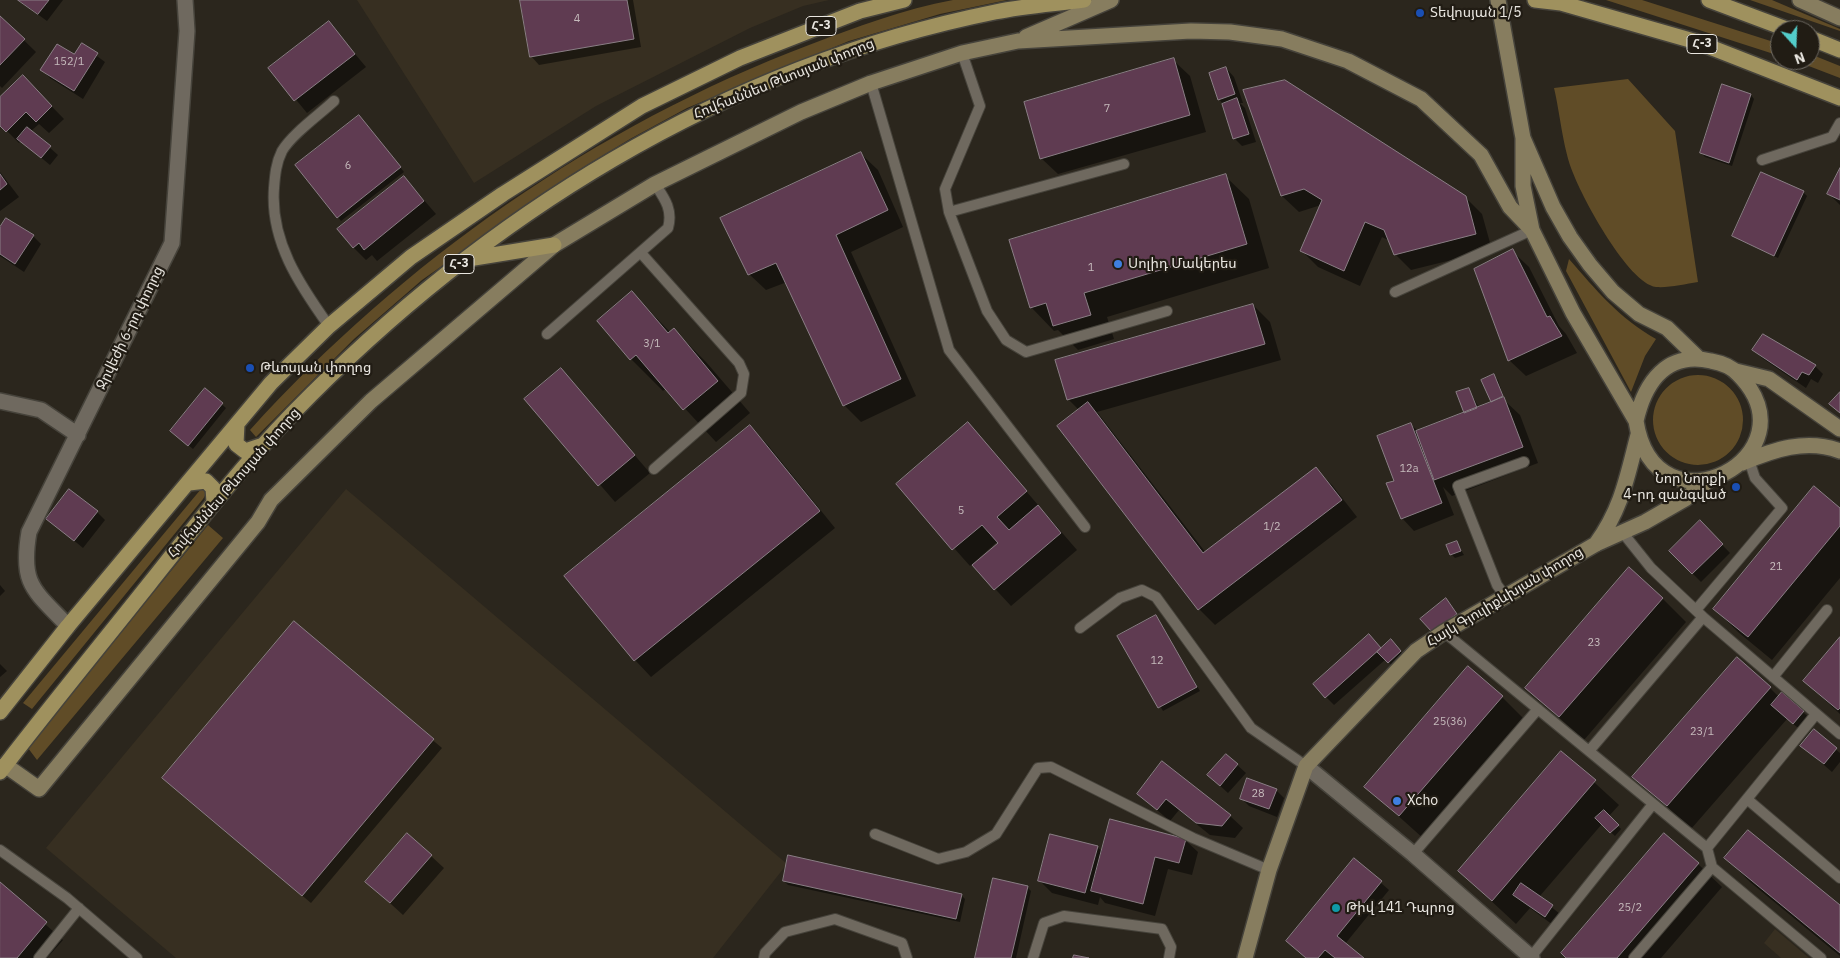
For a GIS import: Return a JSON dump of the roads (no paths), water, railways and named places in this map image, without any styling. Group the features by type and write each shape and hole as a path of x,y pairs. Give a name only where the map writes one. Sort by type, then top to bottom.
{"main road":[{"name":"Հ-3","path":"0,712 68,626 271,383 329,326 411,257 503,194 642,106 740,58 860,11 904,0"},
{"name":"Հովհաննես Թևոսյան փողոց","path":"3,769 214,502 263,445 371,336 464,260 533,209 614,158 691,115 776,79 897,35 997,11 1084,0"},
{"name":"Հ-3","path":"1535,0 1560,3 1696,42 1840,98"},
{"path":"1709,0 1770,23"},
{"path":"1820,42 1840,50"},
{"path":"464,260 554,245"},
{"path":"238,424 236,444 245,451 263,445"},
{"path":"189,483 206,481 213,488 214,502"}],"street":[{"name":"Ջրվեժի 6-րդ փողոց","path":"68,626 38,594 27,576 25,556 29,532 172,242 187,31 185,0"},
{"path":"1018,41 1111,0"},
{"path":"1498,0 1523,138 1523,186 1532,230 1653,461 1666,472 1687,482 1709,480 1727,473 1745,462 1784,447 1813,445 1840,451"},
{"path":"1800,0 1840,18"},
{"path":"3,769 39,789 258,522 272,500 371,401 554,245 655,184 801,112 871,83 962,53 1018,41 1190,31 1230,32 1282,39 1348,61 1421,99 1481,154 1510,207 1532,230"},
{"path":"1523,138 1553,207 1570,237 1590,265 1613,292 1639,314 1667,328 1698,358"},
{"path":"1637,428 1641,399 1656,375 1681,361 1698,358 1723,363 1735,371 1753,393 1758,407 1760,422 1757,437 1745,462"},
{"path":"1735,371 1769,379 1840,429"},
{"path":"0,400 41,410 78,435"},
{"name":"Հայկ Գյուլիքևխյան փողոց","path":"1596,544 1611,522 1621,498 1637,428"},
{"name":"Հայկ Գյուլիքևխյան փողոց","path":"1245,958 1269,870 1306,766 1416,651 1444,632 1596,544 1623,533 1685,499 1709,480"},
{"path":"1306,766 1413,854 1531,957"}],"lane":[{"path":"962,53 980,106 945,189 949,212 987,311 1006,340 1026,352 1167,311"},
{"path":"871,83 949,350 1085,527"},
{"path":"329,326 308,296 284,253 276,230 273,198 275,167 283,150 334,101"},
{"path":"1762,160 1832,137 1840,123"},
{"path":"949,212 1124,164"},
{"path":"547,334 664,233 671,218 669,206 655,184"},
{"path":"1395,292 1532,230"},
{"path":"641,253 739,364 744,374 741,394 654,469"},
{"path":"1505,596 1497,585 1458,486 1524,462"},
{"path":"1589,751 1700,614 1782,508 1755,478 1745,462"},
{"path":"1623,533 1651,568 1700,614 1840,734"},
{"path":"1080,628 1120,598 1142,590 1156,596 1251,728 1306,766"},
{"path":"1772,677 1827,610"},
{"path":"1444,632 1707,848 1712,867 1821,958"},
{"path":"1413,854 1538,709"},
{"path":"1707,848 1816,714"},
{"path":"874,834 938,859 966,852 996,834 1038,768 1051,767 1193,838 1269,870"},
{"path":"1747,799 1840,878"},
{"path":"1531,957 1653,804"},
{"path":"0,850 80,908 137,958"},
{"path":"1634,958 1712,867"},
{"path":"39,958 80,908"},
{"path":"1033,958 1044,923 1064,916 1162,929 1171,946 1168,958"},
{"path":"764,958 765,953 785,932 835,919 902,943 907,958"}],"place":[{"name":"Տեվոսյան 1/5","path":"1420,13"},
{"name":"Սոլիդ Մակերես","path":"1118,264"},
{"name":"Թևոսյան փողոց","path":"250,368"},
{"name":"Նոր Նորքի 4-րդ զանգված","path":"1736,487"},
{"name":"Xcho","path":"1397,801"},
{"name":"Թիվ 141 Դպրոց","path":"1336,908"}]}
